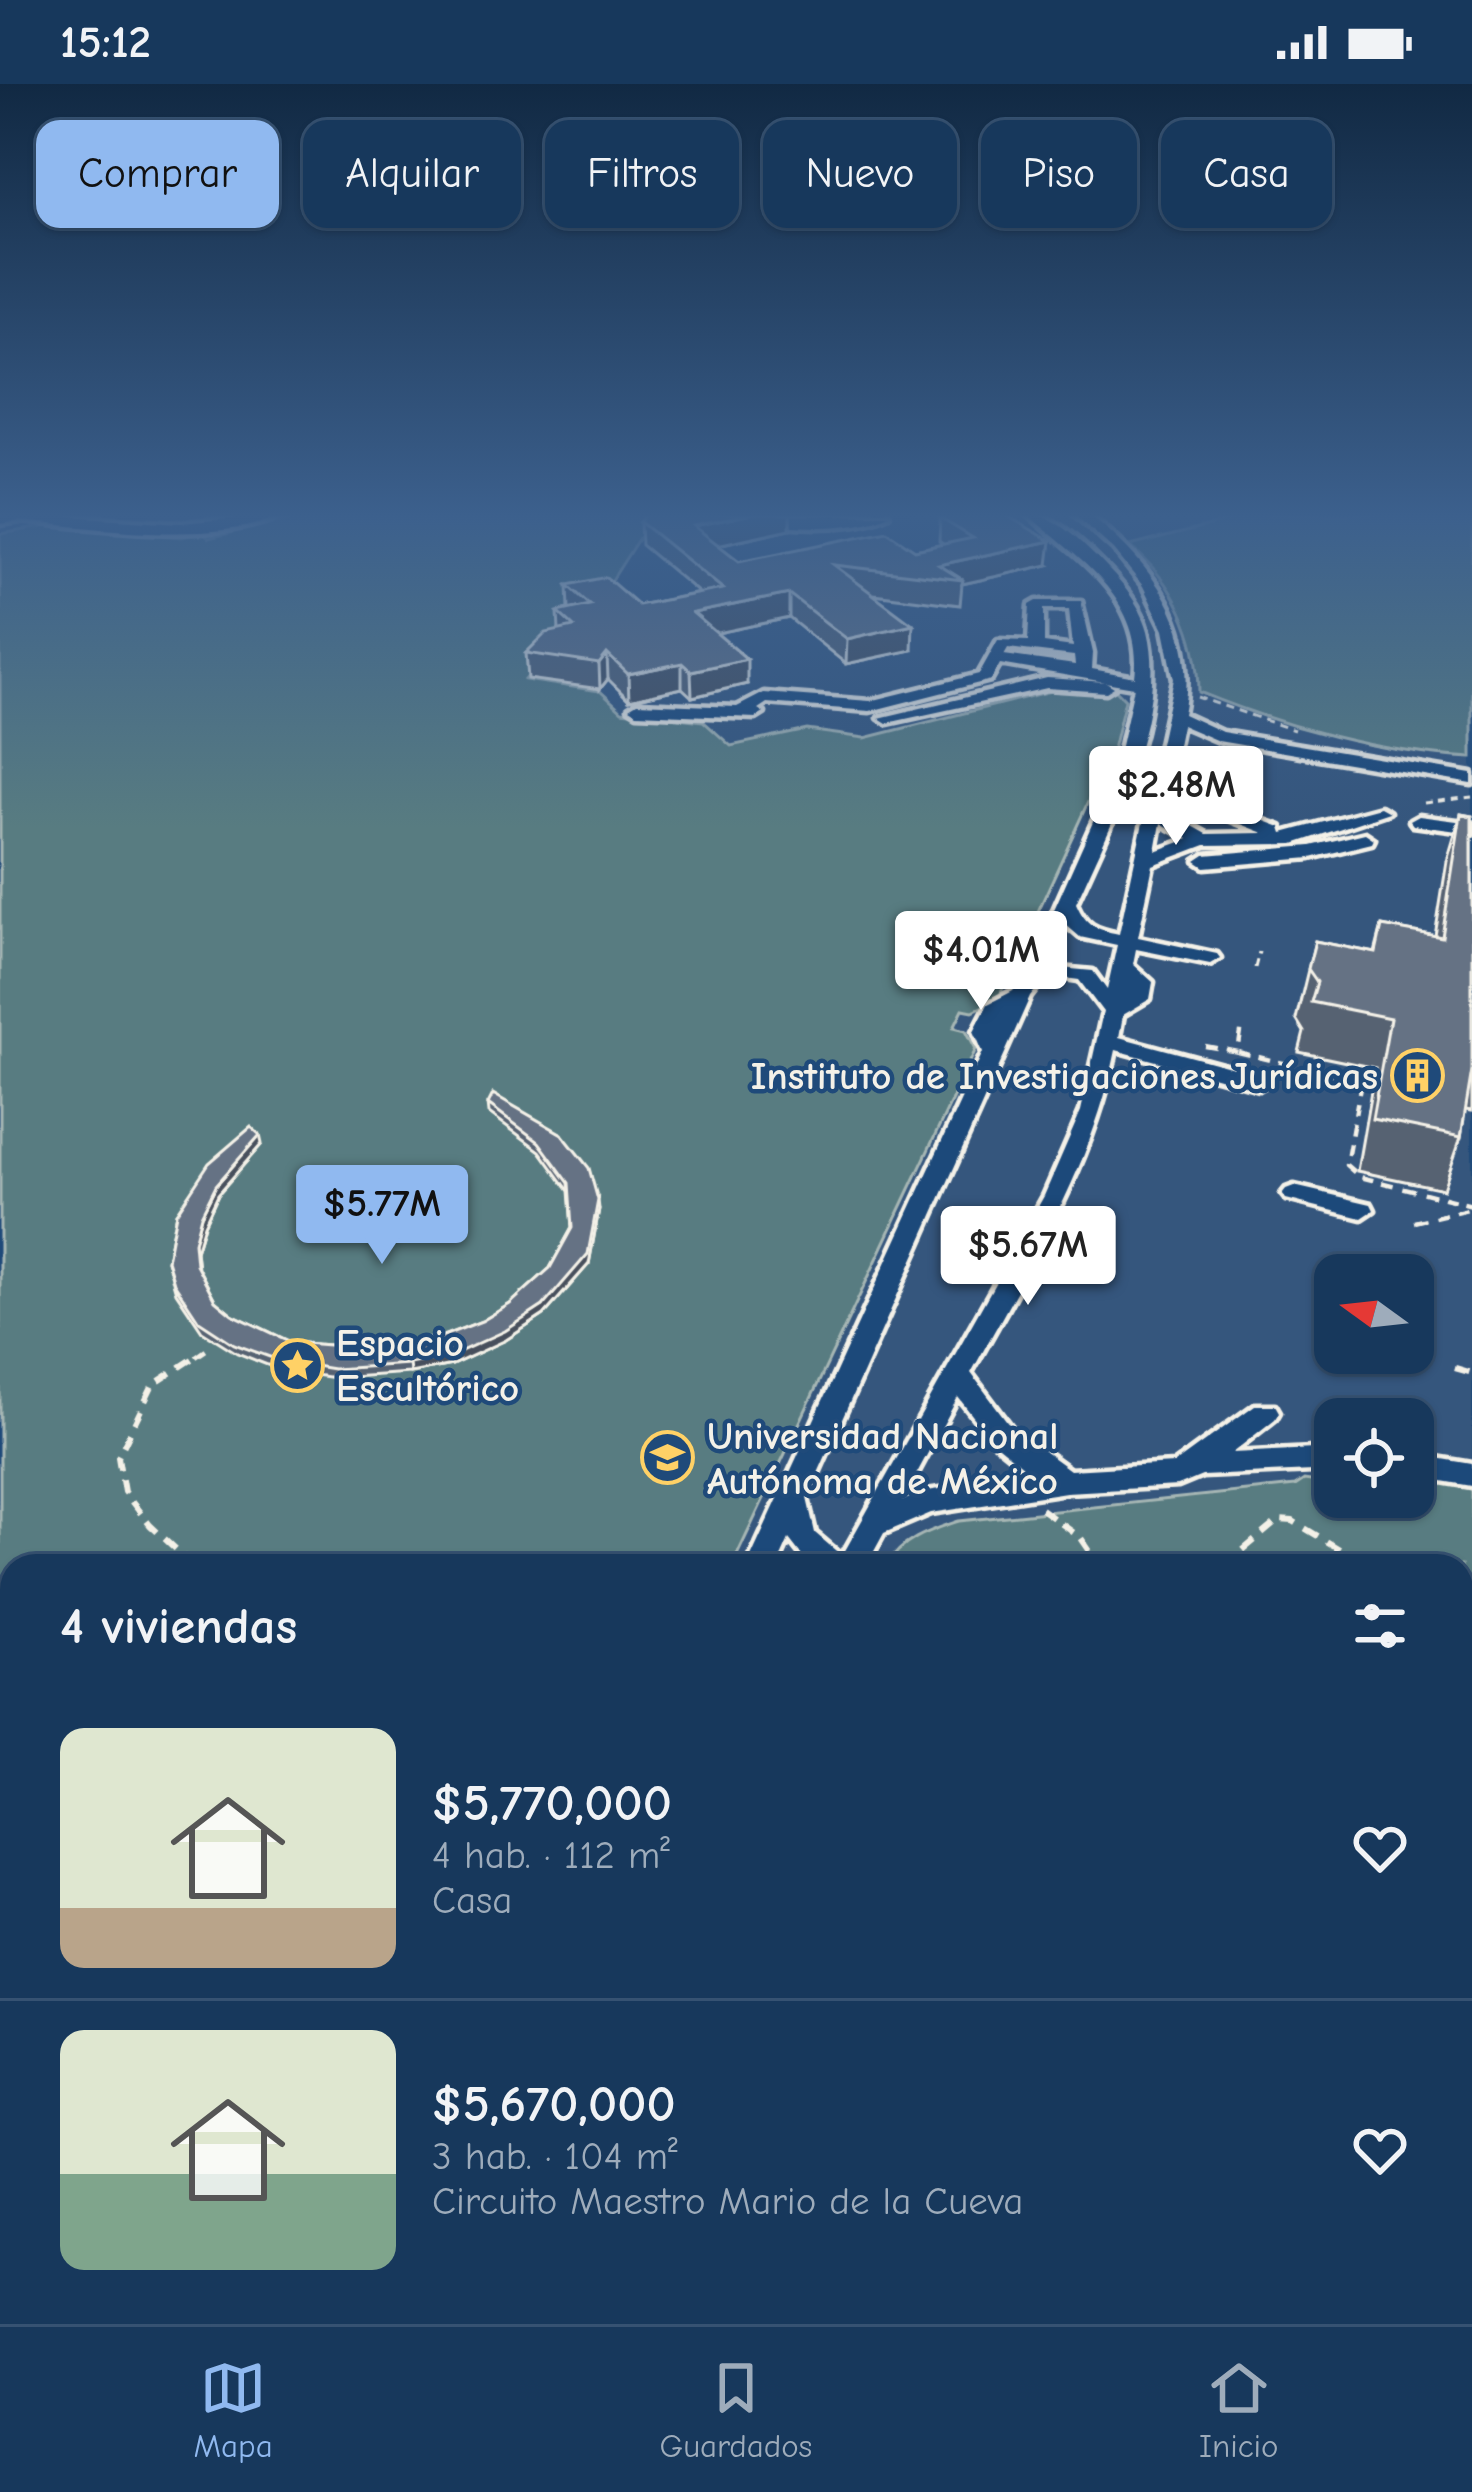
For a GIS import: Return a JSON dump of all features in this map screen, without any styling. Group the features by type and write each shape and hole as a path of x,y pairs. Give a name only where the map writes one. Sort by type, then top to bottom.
{"street":[{"path":"1036,646 1037,619"},
{"path":"1078,619 1084,662"},
{"path":"767,1554 1027,987 1129,750 1144,687 1135,619"},
{"path":"1113,1012 1140,998 1142,992 1143,982 1123,966 1181,689 1180,653 1170,619"},
{"path":"985,677 1004,643 1036,646 1144,687"},
{"path":"997,659 1084,662"},
{"path":"875,713 985,677 1144,687"},
{"path":"637,708 875,713 1047,683"},
{"path":"1177,717 1218,736 1472,779"},
{"path":"1169,750 1196,739 1255,743"},
{"path":"1146,861 1204,851 1311,852 1360,832 1380,812"},
{"path":"1156,813 1204,851"},
{"path":"1241,837 1225,817 1294,838"},
{"path":"1419,820 1472,828"},
{"path":"1204,851 1241,837 1360,832"},
{"path":"1065,900 1070,917 1087,933 1210,958"},
{"path":"858,1554 1055,1196 1092,1111 1113,1012 1086,975 1057,970 1027,987"},
{"path":"1106,1042 1259,1082"},
{"path":"1294,1194 1362,1210"},
{"path":"957,1372 982,1418 1022,1454 1066,1481"},
{"path":"876,1524 927,1502 1066,1481 1178,1474 1198,1465 1265,1412"},
{"path":"1198,1465 1314,1460"},
{"path":"1434,1469 1472,1475"},
{"path":"794,1492 796,1531 817,1554"}],"path":[{"path":"1181,689 1301,732"},
{"path":"1255,968 1259,952"},
{"path":"1238,1052 1242,1026"},
{"path":"1195,1044 1361,1082 1346,1165 1360,1177 1472,1206"},
{"path":"1414,1222 1472,1206"},
{"path":"181,1554 124,1492 118,1457 153,1385 206,1350"},
{"path":"1455,1369 1472,1373"},
{"path":"1011,1492 1081,1538 1092,1554"},
{"path":"1238,1554 1279,1520 1293,1521 1348,1554"}],"shaded area":[{"name":"Universidad Nacional Autónoma de México","path":"0,619 1472,619 1472,1554 0,1554"}],"green space":[{"path":"0,619 575,619 586,630 525,680 600,691 622,711 703,721 731,746 807,730 865,738 1071,686 1115,689 1125,699 1114,745 998,999 973,1011 963,1009 954,1027 966,1030 976,1049 738,1554 0,1554"},
{"path":"1184,619 1472,619 1472,758 1333,736 1199,692"},
{"path":"1434,1474 1472,1480 1472,1554 896,1554 928,1532 959,1521 1295,1486 1304,1480 1314,1481 1314,1518 1434,1518"}],"building":[{"path":"565,619 699,619 747,659 691,671 682,663 628,674 607,654 599,664 526,653 546,633 574,627"},
{"path":"821,619 906,619 913,624 847,639"},
{"path":"1461,814 1472,816 1472,1070 1461,1137 1372,1119 1390,1018 1311,1002 1317,982 1308,969 1315,941 1376,953 1382,926 1442,937"},
{"path":"493,1094 562,1134 589,1168 598,1200 588,1254 543,1306 505,1331 450,1356 333,1369 278,1360 234,1344 199,1321 174,1283 167,1260 176,1213 209,1163 251,1127 260,1135 216,1185 194,1242 196,1264 215,1300 232,1314 291,1342 379,1349 443,1336 510,1304 550,1268 572,1228 569,1183 539,1142 488,1104"}],"place":[{"name":"Instituto de Investigaciones Jurídicas","path":"1417,1076"},
{"name":"Espacio Escultórico","path":"297,1365"},
{"name":"Universidad Nacional Autónoma de México","path":"668,1458"}]}
